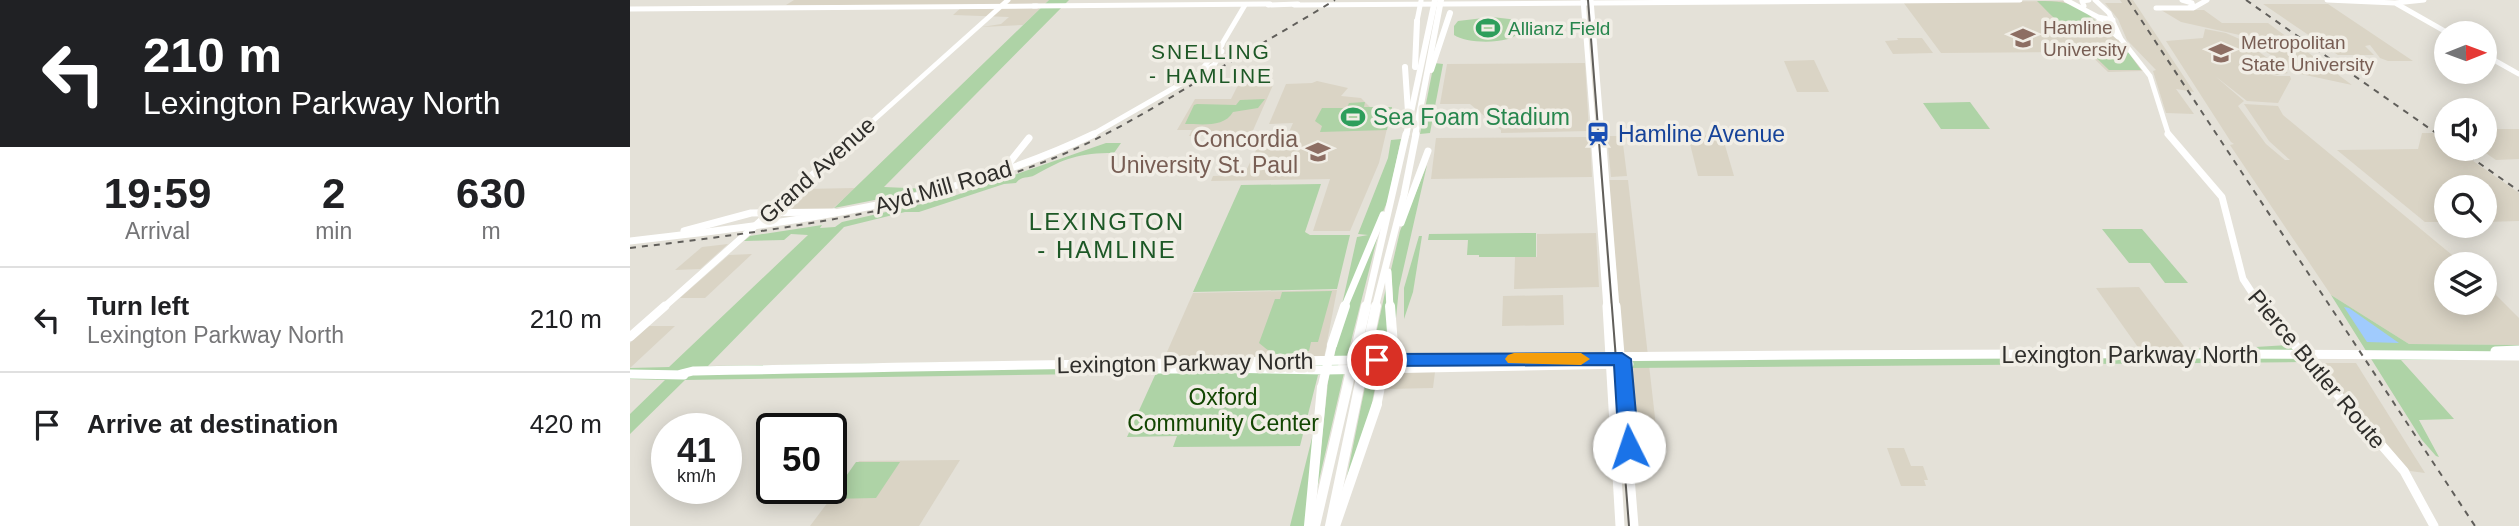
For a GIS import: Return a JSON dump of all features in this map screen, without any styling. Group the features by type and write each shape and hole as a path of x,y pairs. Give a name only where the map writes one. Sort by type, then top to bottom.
{"highway":[{"path":"1315,526 1435,0"},
{"path":"1418,121 1441,0"},
{"path":"1330,526 1418,121 1431,68 1452,4"},
{"path":"1407,131 1416,61 1417,22"},
{"path":"1405,67 1408,112"},
{"path":"1391,245 1428,151"},
{"path":"1332,345 1344,308 1392,196"},
{"path":"1384,359 1387,260"},
{"path":"1309,526 1322,387"},
{"path":"1335,526 1377,404"}],"main road":[{"path":"1452,4 1797,0"},
{"path":"1587,2 2020,0"},
{"path":"2066,0 2078,4 2124,43"},
{"path":"2089,0 2082,1 2081,4 2094,15 2113,19"},
{"name":"Pierce Butler Route","path":"2095,0 2113,19 2124,43 2150,76 2179,151 2221,195 2243,279 2252,296 2399,464 2415,486 2434,526"},
{"path":"2182,0 2193,6 2155,8 2193,8 2207,0"},
{"path":"2328,0 2350,1 2367,6 2366,2 2424,0"},
{"path":"1621,3 1637,1"},
{"path":"2394,1 2434,25"},
{"path":"958,7 1004,2 1014,6 1060,6 1403,2 1455,5 1468,2"},
{"path":"630,9 958,7 1004,2"},
{"name":"Grand Avenue","path":"630,337 1004,2"},
{"path":"1316,3 1422,2"},
{"path":"1417,22 1422,2"},
{"path":"1587,2 1620,526"},
{"path":"1587,2 1622,362 1634,526"},
{"name":"Ayd Mill Road","path":"630,240 856,212 945,190 1008,169 1076,141 1127,115 1201,70 1220,47 1245,5"},
{"path":"778,8 970,6"},
{"path":"2092,16 2113,19"},
{"path":"2497,62 2519,74"},
{"path":"963,183 999,169 1032,138 1008,169"},
{"path":"1008,169 1013,158"},
{"name":"Ayd Mill Road","path":"630,240 842,212 963,183 1008,169"},
{"path":"690,233 741,217 842,212"},
{"path":"652,236 690,230 746,214 766,215"},
{"path":"1322,387 1332,345"},
{"path":"2381,354 2519,350"},
{"path":"2381,354 2519,356"},
{"name":"Lexington Parkway North","path":"1384,359 1622,362 2381,354"},
{"path":"1377,404 1384,359"},
{"name":"Lexington Parkway North","path":"630,374 689,376 1338,365 1384,359 1609,362"}],"shaded area":[{"path":"794,0 1049,0 1023,25 982,27 1001,24 1009,17 953,15 964,5 786,5"},
{"path":"2120,0 2133,0 2194,92 2176,89 2194,114 2166,113 2153,71 2156,70 2127,40 2118,19 2105,3 2122,3"},
{"name":"Hamline University","path":"2067,1 2077,4 2119,41 2143,71 2108,72 2081,46 2063,46 2067,52 1941,53 1903,2"},
{"path":"2263,4 2328,4 2413,61 2388,61 2380,58 2370,45 2365,46 2374,55 2338,55"},
{"path":"2161,10 2204,10 2222,23 2268,23 2352,85 2296,73 2244,36 2181,22"},
{"path":"2205,29 2226,33 2244,41 2288,73 2272,76 2290,76 2291,79 2278,103 2247,101 2215,76 2244,101 2238,106 2266,144 2285,160 2290,160 2269,141 2244,104 2278,106 2283,115 2449,252 2434,252 2434,315 2497,315 2497,296 2519,318 2519,345 2409,344 2331,295 2230,145 2234,144 2166,41 2203,38"},
{"path":"1897,38 1922,38 1933,53 1893,54 1885,41 1898,40"},
{"path":"1814,60 1829,92 1797,92 1784,61"},
{"path":"1585,63 1589,131 1501,133 1501,130 1470,104 1440,104 1447,64"},
{"name":"Concordia University St. Paul","path":"1240,81 1262,81 1260,85 1273,85 1251,135 1189,136 1192,130 1177,130 1195,99 1231,99"},
{"name":"Concordia University St. Paul","path":"1317,81 1348,88 1341,96 1361,98 1370,107 1392,107 1379,163 1350,231 1313,231 1330,179 1211,181 1213,176 1244,175 1261,140 1286,139 1293,123 1269,124 1286,84"},
{"path":"2497,129 2519,129 2519,159 2497,160"},
{"path":"2422,133 2434,133 2434,161 2473,161 2493,175 2434,175 2434,222 2425,222 2337,150 2418,149"},
{"path":"1722,135 1734,176 1698,176 1688,136"},
{"path":"1607,136 1622,136 1627,176 1611,177"},
{"path":"1590,137 1592,177 1431,179 1436,138"},
{"path":"2497,178 2519,193 2519,221 2497,222"},
{"path":"1608,180 1628,180 1658,444 1632,444"},
{"path":"855,188 830,211 777,211 802,189"},
{"path":"1596,233 1599,287 1514,289 1515,257 1537,257 1537,234"},
{"path":"728,244 700,269 675,270 702,247"},
{"path":"752,254 705,298 680,298 729,255"},
{"path":"2139,287 2186,349 2140,350 2096,288"},
{"path":"1337,290 1324,358 1163,361 1193,293"},
{"path":"1563,295 1564,325 1502,326 1503,296"},
{"path":"649,326 675,326 630,368 630,343"},
{"path":"2315,363 2356,363 2425,473 2410,471"},
{"path":"1435,372 1433,388 1386,389 1391,373"},
{"path":"1887,448 1904,448 1911,466 1923,466 1928,480 1924,480 1926,486 1901,486"},
{"path":"960,460 919,526 810,526 827,504 847,504 847,477 859,461"}],"green space":[{"path":"1049,0 1069,0 884,187 930,189 834,208"},
{"path":"2037,1 2063,3 2079,8 2112,36 2097,36 2068,29"},
{"name":"Allianz Field","path":"1492,17 1518,20 1521,31 1508,39 1489,42 1454,35 1454,26 1458,21"},
{"path":"2112,45 2115,48 2125,48 2141,70 2109,70 2084,46"},
{"path":"1434,63 1443,64 1430,133 1420,134"},
{"path":"1265,99 1258,108 1233,112 1218,123 1185,124 1197,104 1236,105 1240,100"},
{"name":"Sea Foam Stadium","path":"1365,102 1364,107 1392,107 1387,130 1320,132 1322,126 1315,121 1322,108 1347,108 1349,103"},
{"path":"1970,102 1990,129 1941,129 1923,103"},
{"path":"1401,139 1388,200 1341,309 1357,237 1368,235 1358,234 1388,158 1391,140"},
{"name":"Oxford Community Center","path":"1106,143 1121,143 1114,153 1073,158 1016,183 1004,184 919,212 905,212 844,227 708,366 1334,357 1343,316 1378,235 1347,357 1340,357 1337,372 1344,373 1316,493 1329,373 1318,375 1300,446 1173,447 1177,436 1127,437 1156,373 685,380 630,434 630,414 665,380 630,379 630,368 669,367 808,235 791,234 784,240 744,241 750,236 822,225 820,228 835,227 842,222 948,198"},
{"path":"1427,165 1399,288 1395,328 1391,270 1400,231"},
{"path":"1321,184 1305,232 1310,235 1350,235 1337,289 1193,292 1241,185"},
{"path":"2102,229 2142,229 2188,283 2165,283 2150,263 2129,263"},
{"path":"1536,233 1536,257 1479,257 1467,255 1468,240 1428,240 1429,234"},
{"path":"1419,236 1422,236 1413,292 1404,319 1404,288"},
{"path":"1386,288 1389,342 1385,357 1371,357"},
{"path":"1332,291 1318,342 1311,342 1309,351 1278,354 1259,343 1275,299 1280,299 1282,292"},
{"path":"2331,295 2409,344 2519,345 2519,360 2401,360 2454,419 2419,420 2439,457 2436,456 2422,440"},
{"path":"2289,345 2303,362 1628,368 1630,355 2239,348"},
{"path":"1368,372 1378,372 1369,418 1345,486"},
{"path":"1319,410 1306,526 1290,526"},
{"path":"856,462 900,462 876,498 847,499 847,475"}],"water":[{"path":"2344,307 2349,308 2399,343 2367,342"}],"tram line":[{"path":"1588,0 1629,526"}],"railway":[{"path":"630,248 737,235 842,218 947,194 998,178 1069,152 1108,133 1335,0"},
{"path":"2128,0 2475,526"},
{"path":"2246,0 2434,132"},
{"path":"2476,161 2519,191"}],"slow traffic":[{"path":"1514,359 1581,359"}],"place":[{"name":"Allianz Field","path":"1488,28"},
{"name":"Hamline University","path":"2023,38"},
{"name":"Metropolitan State University","path":"2221,53"},
{"name":"Sea Foam Stadium","path":"1353,117"},
{"name":"Hamline Avenue","path":"1598,134"},
{"name":"Concordia University St. Paul","path":"1318,152"}],"district":[{"name":"SNELLING - HAMLINE","path":"1211,64"},
{"name":"LEXINGTON - HAMLINE","path":"1107,236"}],"route":[{"path":"1377,360 1622,359 1629,447"}]}
